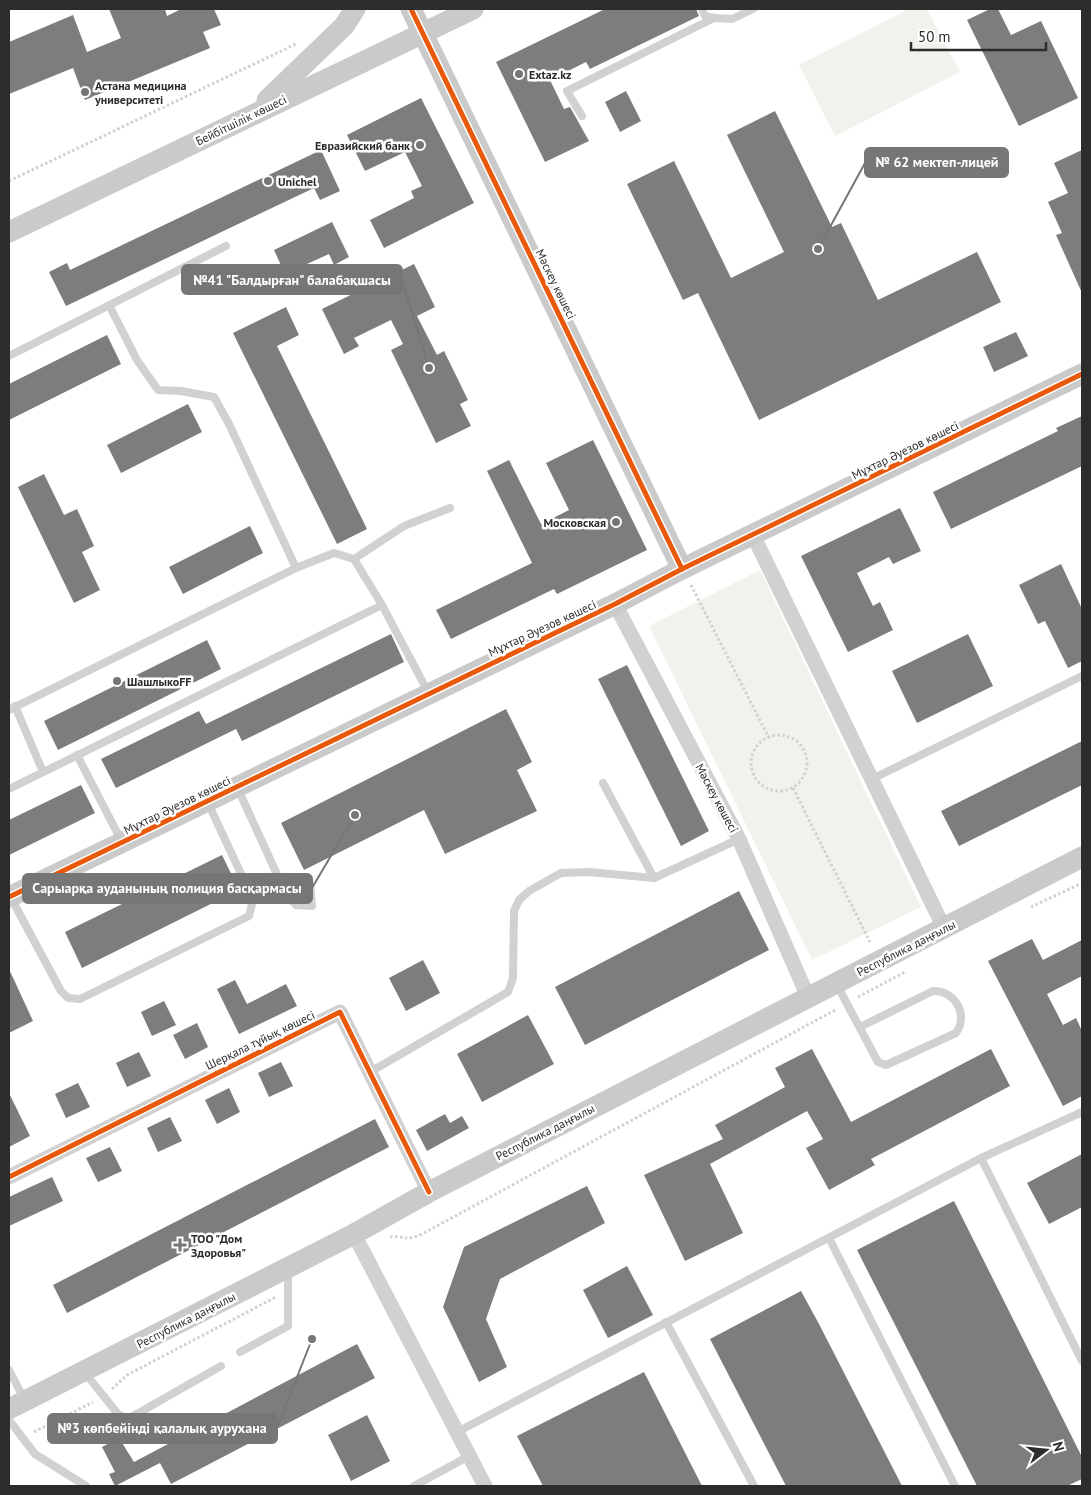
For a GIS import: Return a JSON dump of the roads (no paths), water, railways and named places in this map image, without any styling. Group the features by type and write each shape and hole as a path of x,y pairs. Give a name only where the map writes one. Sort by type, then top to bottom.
{"main road":[{"path":"254,113 344,26 355,9"},
{"name":"Мәскеу көшесі","path":"411,9 682,569"},
{"name":"Бейбітшілік көшесі","path":"9,232 473,9"},
{"name":"Мұхтар Әуезов көшесі","path":"9,897 615,604 682,569 1082,374"},
{"name":"Республика даңғылы","path":"17,1405 288,1268 358,1242 429,1192 1082,857"}],"street":[{"path":"753,535 944,928"},
{"name":"Мәскеу көшесі","path":"615,604 739,840 808,997"},
{"name":"Шерқала тұйық көшесі","path":"9,1177 340,1012 429,1192"},
{"path":"358,1242 485,1486"}],"lane":[{"path":"702,9 706,16 732,19 753,9"},
{"path":"582,116 567,91 714,18"},
{"path":"9,356 226,246"},
{"path":"109,305 138,360 158,390 181,391 214,397 229,424 296,568"},
{"path":"354,559 404,526 450,508"},
{"path":"43,772 12,708 296,568 334,553 354,559 382,605 429,693"},
{"path":"9,789 382,605"},
{"path":"872,779 1082,676"},
{"path":"77,755 122,842"},
{"path":"603,783 654,878"},
{"path":"237,787 286,894 296,905 312,906 310,883"},
{"path":"9,897 61,991 68,998 80,999 249,916 252,904 249,891 207,801"},
{"path":"370,1072 508,992 513,978 514,911 519,900 529,891 561,873 589,872 654,878 739,840"},
{"path":"836,983 878,1062 886,1065 956,1033 961,1026 962,1017 954,998 942,990 933,991 860,1027"},
{"path":"456,1432 981,1158 1082,1112"},
{"path":"981,1158 1082,1361"},
{"path":"829,1238 955,1486"},
{"path":"240,1352 288,1326 288,1268"},
{"path":"666,1322 754,1486"},
{"path":"84,1371 118,1414 128,1419 221,1366"},
{"path":"9,1370 17,1405"},
{"path":"9,1420 35,1454 86,1486"},
{"path":"414,1486 469,1456"}],"place":[{"name":"Extaz.kz","path":"519,74"},
{"name":"Астана медицина университеті","path":"85,92"},
{"name":"Евразийский банк","path":"420,145"},
{"name":"Unichel","path":"268,181"},
{"name":"№ 62 мектеп-лицей","path":"818,249"},
{"name":"№41 \"Балдырған\" балабақшасы","path":"429,368"},
{"name":"Московская","path":"616,522"},
{"name":"ШашлыкoFF","path":"117,681"},
{"name":"Сарыарқа ауданының полиция басқармасы","path":"355,815"},
{"name":"ТОО \"Дом Здоровья\"","path":"180,1245"},
{"name":"№3 көпбейінді қалалық аурухана","path":"312,1339"}]}
